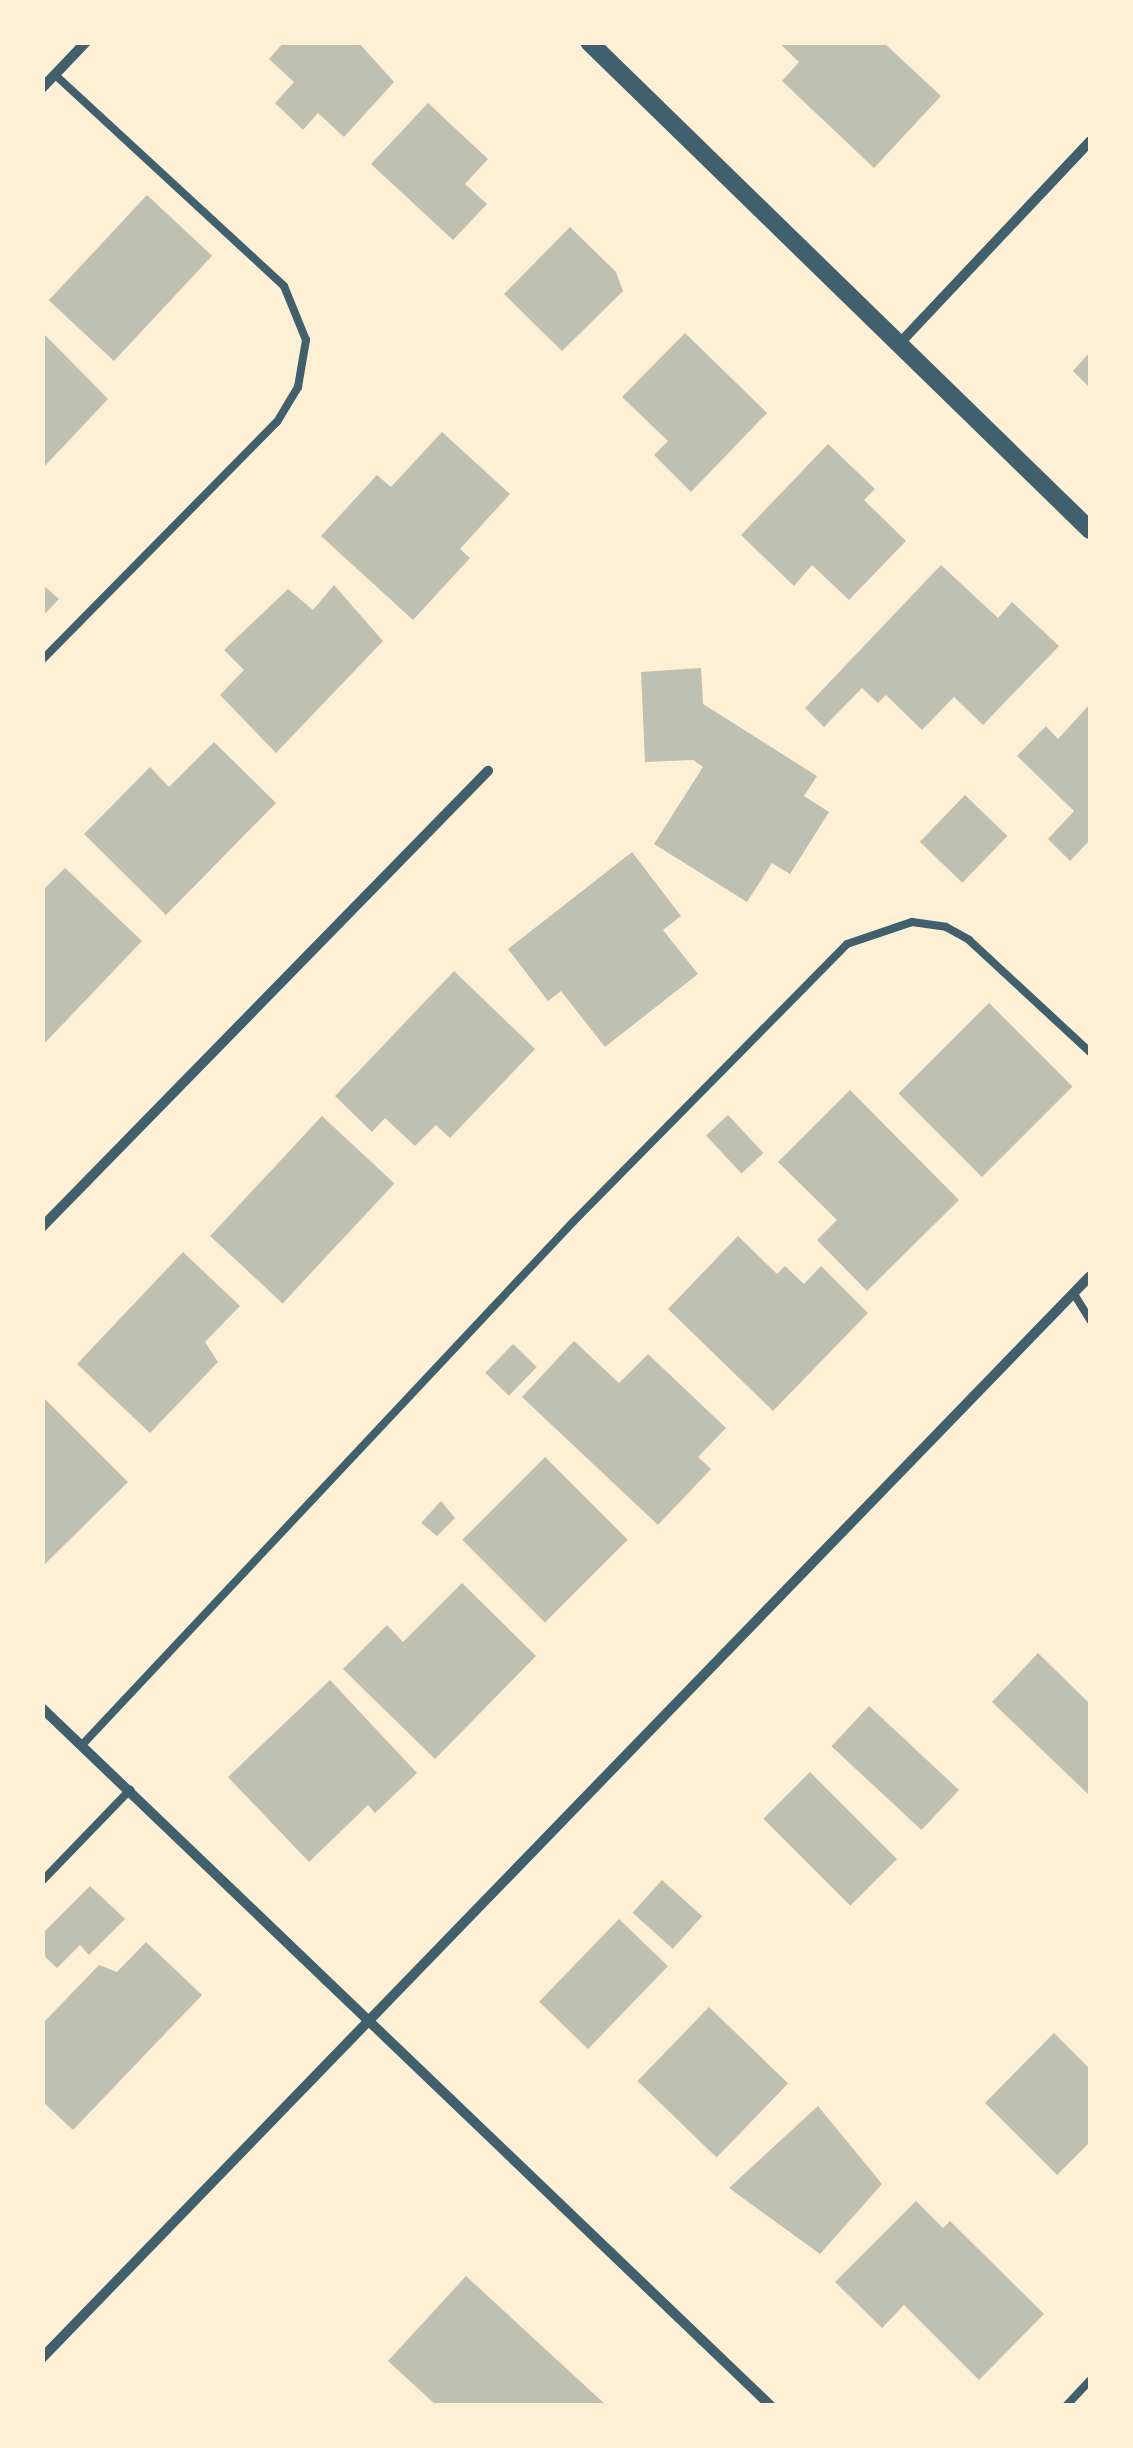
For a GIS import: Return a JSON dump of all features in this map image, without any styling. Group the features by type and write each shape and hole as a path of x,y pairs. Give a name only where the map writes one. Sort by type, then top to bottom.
{"street":[{"path":"42,88 86,42"},
{"path":"589,42 1090,530"},
{"path":"898,344 1090,141"},
{"path":"42,1227 488,771"},
{"path":"42,2358 1090,1276"},
{"path":"42,1708 373,2020 771,2406"}],"lane":[{"path":"42,660 277,422 298,387 306,340 284,286 55,75"},
{"path":"82,1745 573,1222 847,944 912,922 946,927 969,940 1090,1052"},
{"path":"1074,1294 1090,1320"},
{"path":"42,1881 130,1790"},
{"path":"1066,2406 1090,2380"}],"building":[{"path":"284,42 358,42 394,82 344,137 318,113 303,130 275,103 294,82 269,59"},
{"path":"778,42 883,42 941,96 874,168 782,81 799,62"},
{"path":"428,103 488,159 465,184 487,204 453,240 371,164"},
{"path":"147,195 212,256 114,361 49,300"},
{"path":"570,227 616,272 623,291 562,351 504,294"},
{"path":"42,332 108,399 42,469"},
{"path":"685,333 767,413 691,492 654,455 668,441 622,397"},
{"path":"1090,352 1090,388 1073,371"},
{"path":"442,432 510,494 460,549 470,558 413,620 321,536 377,475 391,487"},
{"path":"828,444 875,489 864,500 906,541 849,600 812,565 794,586 741,535"},
{"path":"941,565 998,618 1012,602 1059,646 983,725 954,697 922,730 886,695 878,703 862,688 824,727 805,708"},
{"path":"42,584 59,599 42,617"},
{"path":"334,585 383,641 276,753 220,695 244,670 224,650 288,589 313,610"},
{"path":"701,668 703,704 817,776 804,796 829,812 790,874 772,863 747,902 654,844 703,767 693,760 645,762 641,672"},
{"path":"1090,704 1090,840 1070,861 1048,839 1074,811 1017,756 1046,726 1058,739"},
{"path":"214,742 276,803 166,915 84,834 150,767 169,787"},
{"path":"965,795 1007,836 962,883 920,842"},
{"path":"632,852 681,916 663,930 698,974 605,1047 561,991 548,1001 508,949"},
{"path":"65,868 142,941 42,1046 42,891"},
{"path":"454,971 535,1049 450,1138 436,1125 415,1146 385,1118 372,1132 335,1096"},
{"path":"989,1003 1072,1086 982,1177 898,1094"},
{"path":"850,1090 959,1200 867,1291 817,1240 837,1220 778,1162"},
{"path":"728,1115 763,1153 742,1173 706,1135"},
{"path":"322,1116 394,1184 283,1303 210,1236"},
{"path":"738,1236 777,1274 785,1266 804,1284 821,1266 868,1313 773,1411 668,1309"},
{"path":"183,1252 240,1306 205,1342 218,1362 150,1433 77,1364"},
{"path":"574,1341 619,1383 648,1354 726,1428 698,1457 711,1469 658,1525 522,1397"},
{"path":"513,1344 537,1367 509,1396 485,1373"},
{"path":"42,1396 128,1482 42,1567"},
{"path":"545,1457 628,1540 545,1622 462,1540"},
{"path":"441,1501 455,1518 437,1536 421,1523"},
{"path":"462,1583 536,1656 435,1759 343,1669 387,1625 403,1642"},
{"path":"1038,1653 1090,1704 1090,1796 992,1702"},
{"path":"330,1680 417,1773 375,1813 368,1805 309,1862 228,1777"},
{"path":"869,1706 959,1790 921,1830 831,1746"},
{"path":"810,1772 897,1859 850,1906 763,1819"},
{"path":"662,1880 702,1916 673,1949 633,1913"},
{"path":"90,1886 125,1919 89,1955 80,1945 57,1968 42,1954 42,1934"},
{"path":"619,1919 668,1966 588,2049 539,2002"},
{"path":"146,1942 202,1995 73,2130 42,2101 42,2024 99,1965 117,1972"},
{"path":"709,2007 788,2083 717,2158 637,2081"},
{"path":"1054,2033 1090,2069 1090,2142 1057,2175 985,2103"},
{"path":"818,2106 882,2184 820,2254 729,2188"},
{"path":"916,2201 943,2228 950,2221 1044,2314 979,2380 904,2305 882,2328 835,2282"},
{"path":"466,2276 607,2406 437,2406 388,2361"}]}
